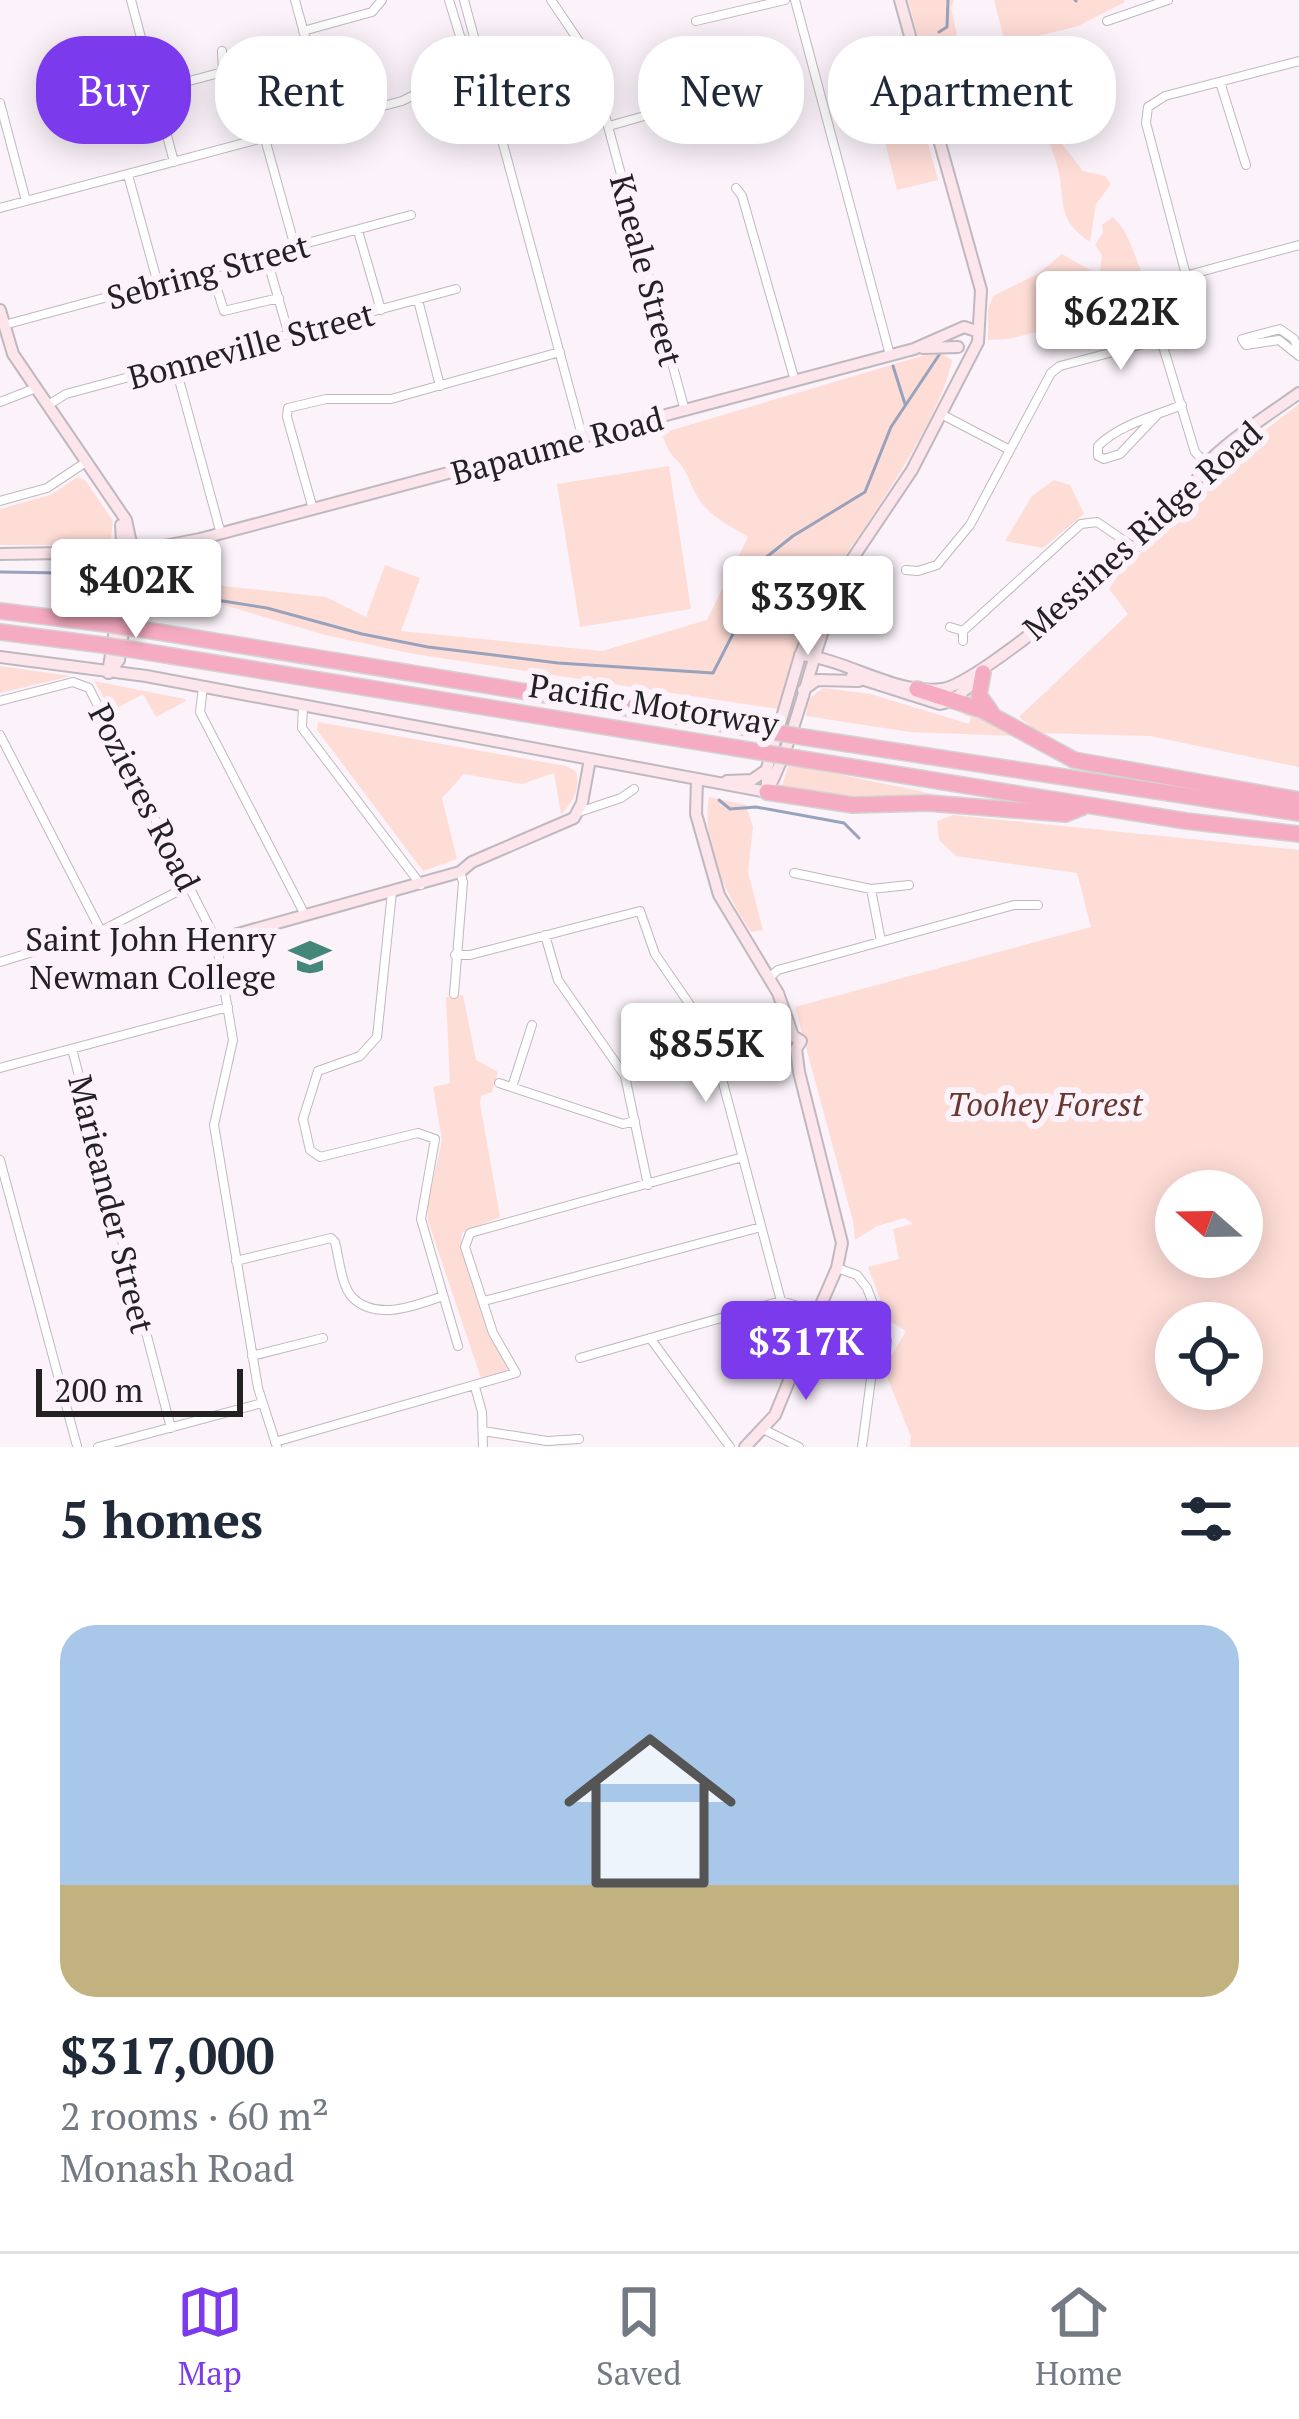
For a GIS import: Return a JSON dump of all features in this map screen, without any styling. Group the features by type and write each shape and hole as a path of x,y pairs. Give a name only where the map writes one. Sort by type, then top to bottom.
{"highway":[{"name":"Pacific Motorway","path":"0,611 140,628 1299,813"},
{"name":"Pacific Motorway","path":"0,632 135,650 764,760 796,758 1085,806 1299,834"},
{"path":"985,671 980,698 997,718"},
{"path":"917,688 997,718 1074,760 1299,800"},
{"path":"767,792 853,805 928,803 1065,814 1085,806"}],"street":[{"path":"131,0 140,36"},
{"path":"295,0 304,36"},
{"path":"303,31 374,11 382,0"},
{"path":"449,0 460,36"},
{"path":"464,0 474,36"},
{"name":"Kneale Street","path":"551,0 577,36"},
{"path":"696,21 785,0"},
{"path":"794,0 890,355"},
{"path":"901,0 982,296 966,329 955,337 964,348"},
{"path":"1107,21 1164,0"},
{"path":"1186,275 1146,114 1165,95 1299,61"},
{"path":"1220,82 1246,165"},
{"path":"0,107 26,201"},
{"path":"169,144 174,162"},
{"path":"0,208 245,144"},
{"path":"266,144 295,247"},
{"path":"503,144 583,439"},
{"name":"Kneale Street","path":"613,144 685,411"},
{"path":"128,175 158,284"},
{"path":"736,188 795,381"},
{"name":"Sebring Street","path":"4,325 411,215"},
{"path":"358,231 381,310"},
{"path":"1148,286 1299,245"},
{"path":"266,255 289,335"},
{"path":"211,269 224,310 279,298"},
{"name":"Bonneville Street","path":"48,405 58,397 456,290"},
{"path":"418,300 440,386"},
{"path":"0,310 13,354 115,505 124,525 129,564"},
{"path":"1280,328 1293,338 1299,353 1279,340 1245,345 1242,338 1280,328"},
{"path":"767,792 802,693 821,603 912,470 959,377 964,348 979,338 966,329"},
{"name":"Bapaume Road","path":"129,564 153,548 583,439 914,349 966,329"},
{"path":"906,570 918,572 937,565 970,525 1055,369 1151,342 1166,346 1195,452 1206,463"},
{"name":"Bapaume Road","path":"914,349 964,348"},
{"path":"313,509 286,417 288,408 326,400 392,399 560,352"},
{"path":"175,365 221,533"},
{"path":"0,402 36,388"},
{"name":"Messines Ridge Road","path":"954,700 1181,503 1206,463 1299,393"},
{"path":"1157,415 1119,455 1098,456 1104,440 1157,415 1182,405"},
{"path":"941,413 1008,449"},
{"path":"0,501 47,488 86,462"},
{"path":"950,627 963,636 1081,524 1097,522 1132,546"},
{"path":"124,525 153,548"},
{"path":"104,553 124,525"},
{"name":"Bapaume Road","path":"129,564 168,557 200,539"},
{"path":"713,781 752,780 862,543"},
{"path":"0,554 104,553 129,564"},
{"path":"123,603 118,663 108,673 123,603"},
{"path":"827,615 826,645 835,664"},
{"path":"0,657 146,676 767,792"},
{"path":"806,658 935,704 954,700"},
{"name":"Messines Ridge Road","path":"806,658 917,688 957,686 985,671"},
{"path":"118,663 146,676"},
{"path":"802,693 818,680 872,684"},
{"name":"Pozieres Road","path":"0,701 71,682 86,685 216,940 232,1046 214,1121 252,1356 276,1444"},
{"path":"203,687 200,712 306,917"},
{"path":"302,706 302,728 421,884"},
{"path":"0,735 100,931"},
{"path":"579,812 590,759"},
{"path":"764,760 767,792"},
{"path":"697,778 695,809 719,895 785,1007 842,1243 837,1268 782,1401 765,1430 745,1447"},
{"path":"216,940 460,872 472,862 634,789"},
{"path":"454,994 460,872"},
{"path":"794,873 871,889 909,885"},
{"path":"0,962 100,931 190,884"},
{"path":"871,889 881,941"},
{"path":"392,892 377,1037 360,1056 318,1071 302,1123 310,1150 320,1157 418,1133 433,1137 436,1144 421,1220 458,1346"},
{"path":"770,978 778,970 881,941 1015,905 1038,905"},
{"path":"455,955 470,956 640,911 655,954 710,1034 781,1301"},
{"path":"544,935 558,980 626,1076 648,1185"},
{"path":"0,1068 228,1006"},
{"path":"512,1088 532,1025"},
{"path":"718,1064 792,1043"},
{"name":"Marieander Street","path":"73,1049 171,1428"},
{"path":"499,1084 623,1124 635,1121"},
{"path":"276,1444 516,1373 493,1334 465,1247 470,1233 743,1157"},
{"path":"0,1160 78,1446"},
{"path":"484,1301 761,1227"},
{"path":"236,1261 329,1238 335,1242 348,1290 356,1300 394,1311 443,1296"},
{"path":"837,1268 857,1275 867,1288 887,1340 871,1379 862,1447"},
{"path":"580,1358 781,1301 815,1312"},
{"path":"252,1356 322,1338"},
{"path":"650,1338 730,1447"},
{"path":"475,1387 483,1447"},
{"path":"98,1447 262,1403"},
{"path":"765,1430 799,1447"},
{"path":"484,1431 547,1441 579,1439"}],"green space":[{"path":"908,0 954,0 951,8 957,35 918,36"},
{"path":"994,0 1125,2 1078,26 1039,36 1003,36"},
{"path":"886,144 928,144 938,180 897,190"},
{"path":"1050,144 1062,144 1083,171 1105,176 1111,184 1096,204 1090,242 1066,216"},
{"path":"1113,217 1157,294 1144,302 1115,303 1071,324 988,340 993,296 1038,274 1062,254 1100,271 1102,255 1095,245 1102,225"},
{"path":"942,354 952,360 944,387 894,482 816,598 778,709 414,654 325,635 167,588 156,569 167,560 202,554 214,585 326,597 366,617 385,565 420,578 401,631 602,651 707,620 748,537 704,506 662,433 925,355"},
{"path":"1299,404 1299,767 1150,736 1039,733 1019,717 1128,614 1109,589 1120,572 1196,502 1223,463"},
{"path":"669,466 691,609 580,627 557,484"},
{"path":"78,477 86,481 113,521 111,538 100,545 0,545 0,509 50,495"},
{"path":"1054,480 1070,485 1084,514 1043,548 1005,541 1032,496"},
{"path":"0,666 71,676 0,693"},
{"path":"94,681 186,701 156,717 143,694 112,711"},
{"path":"823,688 871,694 969,724 971,717 962,714 971,711 1015,736 910,732 806,716 808,699"},
{"path":"318,722 566,766 576,771 577,789 561,814 554,773 522,784 464,774 442,798 457,859 423,871 317,730"},
{"path":"789,764 939,798 839,797 781,788"},
{"path":"709,797 746,805 753,827 748,872 763,930 751,932 718,868 709,833"},
{"name":"Toohey Forest","path":"953,815 1299,850 1299,1447 910,1447 911,1437 884,1369 906,1331 888,1320 868,1267 899,1259 893,1229 913,1224 905,1218 877,1226 855,1240 795,1007 1091,927 1077,873 956,856 939,840 937,821"},
{"path":"463,995 476,1060 498,1072 492,1092 481,1096 480,1103 500,1217 462,1233 461,1244 489,1337 510,1365 505,1373 481,1378 427,1206 442,1140 433,1087 450,1083 446,997"}],"waterway":[{"path":"939,32 947,27 948,0"},
{"path":"153,590 267,608 428,647 558,663 713,673 737,626 741,595 750,577 793,536 865,492 891,427 939,355"},
{"path":"893,366 905,404"},
{"path":"0,572 63,573 101,580"},
{"path":"719,800 730,809 756,807 844,823 859,838"}],"tunnel":[{"path":"119,603 124,575"},
{"path":"127,604 132,576"}],"place":[{"name":"Saint John Henry Newman College","path":"310,957"}]}
